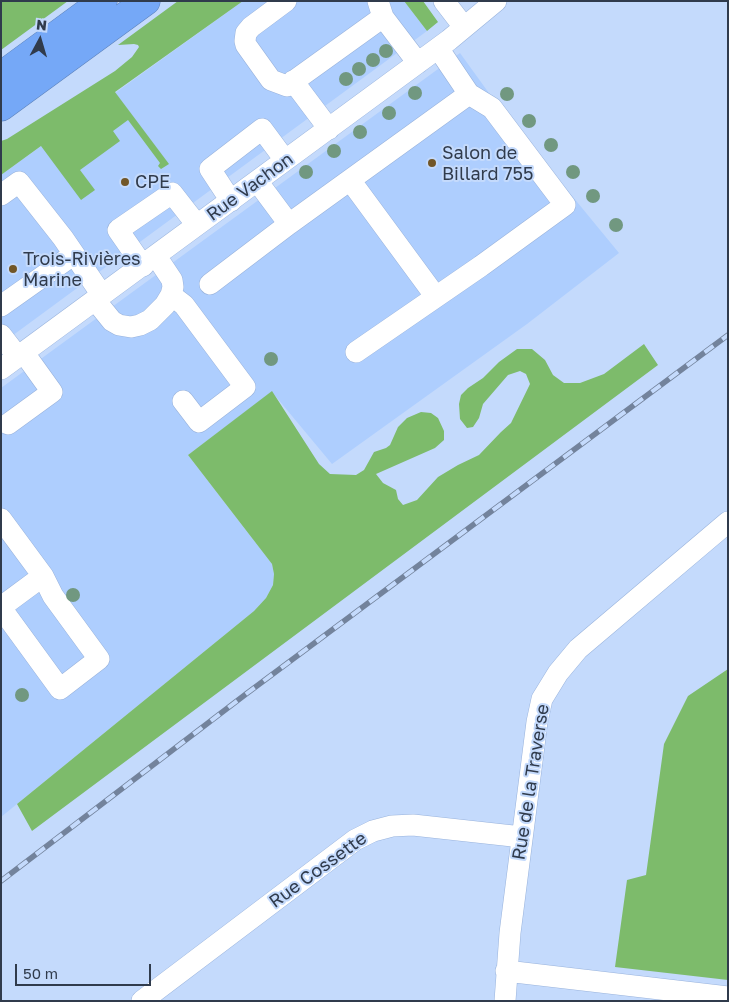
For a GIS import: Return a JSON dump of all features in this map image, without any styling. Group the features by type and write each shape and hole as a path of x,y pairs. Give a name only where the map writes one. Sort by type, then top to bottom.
{"highway":[{"path":"1,76 103,1"},
{"path":"1,107 146,1"}],"street":[{"path":"286,1 248,30 245,41 271,80 287,86 380,9 418,63"},
{"path":"444,1 464,28"},
{"name":"Rue Vachon","path":"14,360 418,63 496,1"},
{"path":"356,352 566,205 492,108 469,94 438,48"},
{"path":"293,81 329,129"},
{"path":"210,284 289,224 469,94"},
{"path":"231,201 210,169 262,129 285,160"},
{"path":"350,180 436,297"},
{"path":"257,181 289,224"},
{"path":"1,195 19,182 62,238 112,321 119,325 131,327 150,320 171,295 173,287 172,280 149,261 118,230 172,193 197,225"},
{"path":"1,306 73,255"},
{"path":"171,295 184,305 245,387 199,422 183,401"},
{"path":"1,335 14,360 52,392 8,424"},
{"path":"1,519 43,576 53,596 99,659 60,689 1,607 43,576"},
{"name":"Rue de la Traverse","path":"504,1001 522,837 542,699 558,673 583,644 728,522"},
{"name":"Rue Cossette","path":"142,1001 355,840 373,831 392,826 413,825 522,837"},
{"path":"506,971 724,998"}],"shaded area":[{"path":"243,1 404,1 427,31 1,344 1,175"},
{"path":"460,53 499,107 619,253 527,324 332,464 272,392 188,455 272,564 274,574 273,585 266,598 254,611 1,817 1,388"}],"green space":[{"path":"1,1 68,1 1,50"},
{"path":"178,1 243,1 115,92 169,164 161,169 158,166 160,163 128,120 113,131 120,141 80,170 95,190 81,200 41,146 1,175 1,141 115,71 132,57 139,47 134,44 118,45"},
{"path":"404,1 423,1 438,22 427,31"},
{"path":"644,344 658,365 32,831 17,804 254,611 266,598 273,585 274,574 272,564 188,455 272,391 319,464 330,474 356,475 364,470 374,452 390,445 398,427 407,418 421,412 431,413 438,418 444,431 444,440 435,448 376,474 383,483 396,490 398,499 403,505 417,500 438,477 479,455 511,423 530,384 526,374 520,371 508,375 483,404 479,418 473,427 467,428 460,419 459,404 461,395 468,388 483,378 499,362 517,349 532,349 545,360 553,375 564,383 580,383 604,374"},
{"path":"728,669 728,980 615,967 627,880 646,875 664,744 688,696"}],"railway":[{"path":"1,881 246,694 728,335"}],"place":[{"name":"Salon de Billard 755","path":"432,163"},
{"name":"CPE","path":"125,182"},
{"name":"Trois-Rivières Marine","path":"13,269"}]}
